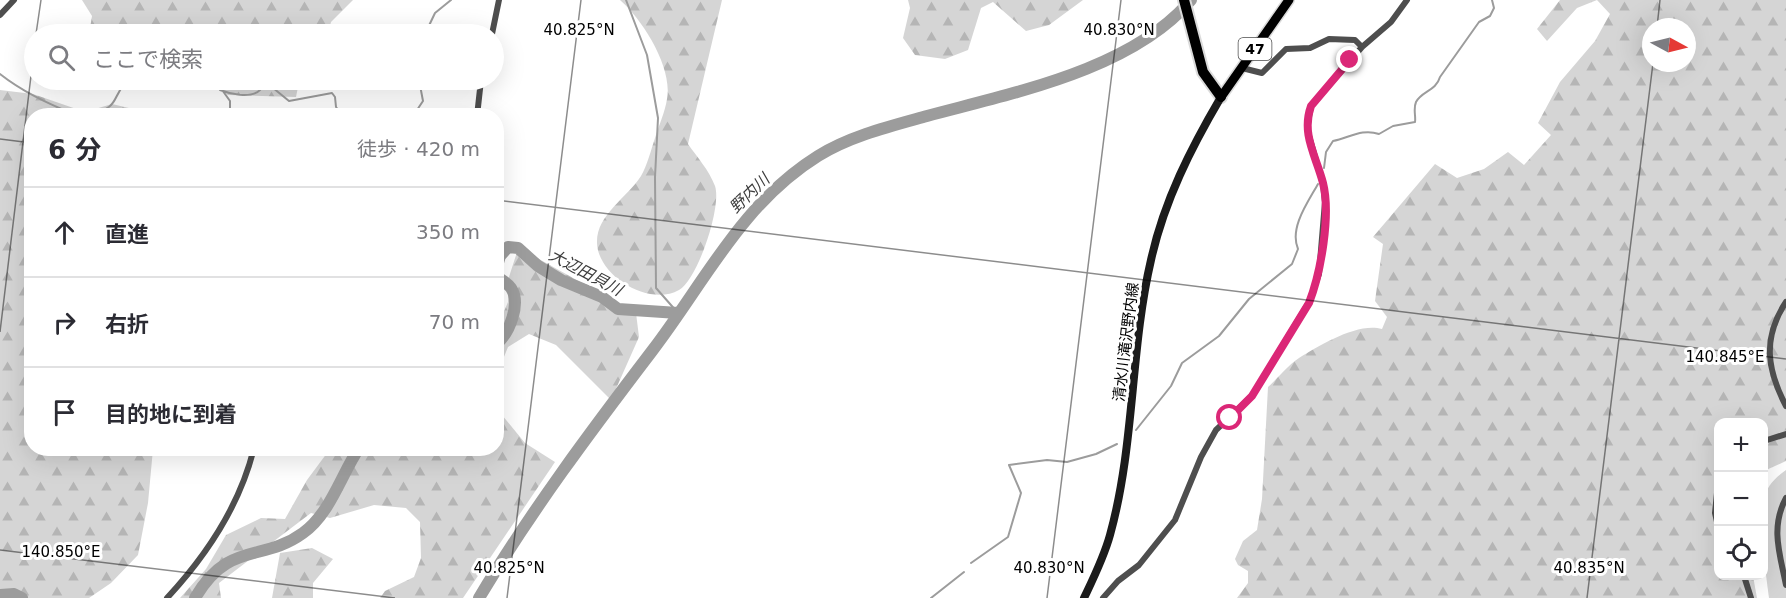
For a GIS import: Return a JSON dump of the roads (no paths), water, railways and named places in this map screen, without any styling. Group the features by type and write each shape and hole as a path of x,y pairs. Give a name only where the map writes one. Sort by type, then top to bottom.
{"highway":[{"path":"1185,0 1194,40 1206,77 1221,97"}],"main road":[{"name":"47","path":"1221,97 1289,0"},
{"name":"清水川滝沢野内線","path":"1084,598 1110,536 1119,498 1138,333 1151,258 1163,216 1179,177 1221,97"}],"street":[{"path":"0,15 14,0"},
{"path":"494,24 499,0"},
{"path":"1103,598 1118,581 1139,565 1175,520 1201,457 1216,430 1252,396 1309,303 1318,274 1325,202 1323,184 1309,140 1308,115 1311,106 1362,47 1391,22 1407,0"},
{"path":"1242,68 1262,73 1286,49 1310,48 1329,39 1355,40 1362,47"},
{"path":"478,108 481,90"},
{"path":"1786,302 1776,324 1769,363 1771,374 1786,406"},
{"path":"1768,440 1786,434"},
{"path":"167,598 195,567 209,547 244,483 252,456"},
{"path":"1786,498 1779,513 1776,537 1786,585"},
{"path":"1745,580 1751,598"}],"waterway":[{"path":"430,24 435,13 451,0"},
{"path":"626,0 647,55 658,118 655,177 656,288 678,313"},
{"name":"野内川","path":"479,598 584,441 671,325 726,246 767,197 791,175 830,149 857,137 1032,88 1104,61 1137,44 1166,24 1191,0"},
{"path":"1324,168 1326,152 1333,141 1367,132 1379,134 1393,126 1415,122 1416,102 1438,82 1479,22 1490,16 1494,8 1492,0"},
{"path":"0,74 18,87 60,108"},
{"path":"108,108 120,90"},
{"path":"220,90 246,95 260,90"},
{"path":"222,90 230,101 230,108"},
{"path":"276,90 289,101 332,93 337,108"},
{"path":"418,108 423,101 421,90"},
{"path":"1136,430 1171,386 1182,363 1219,336 1249,299 1292,264 1298,249 1296,241 1298,224 1318,184"},
{"name":"大辺田貝川","path":"504,252 508,247 518,248 538,266 561,280 602,297 618,309 678,313"},
{"name":"大辺田貝川","path":"504,282 511,288 515,302 510,325 504,335"},
{"path":"971,563 1008,537 1021,493 1009,465 1047,460 1067,462 1096,454 1117,444"},
{"name":"大辺田貝川","path":"195,598 220,568 246,555 288,542 312,525 328,505 355,456"},
{"path":"931,598 964,572"},
{"name":"大辺田貝川","path":"0,595 14,594 22,598"}]}
